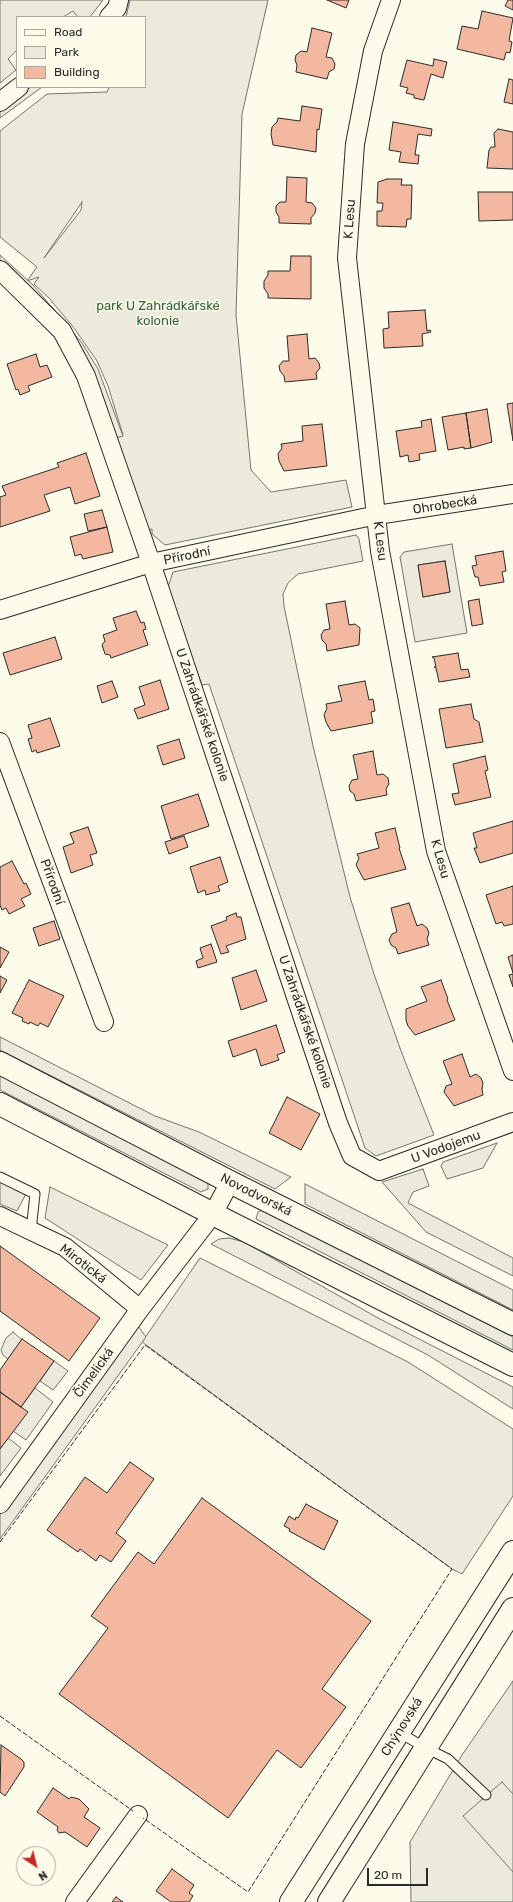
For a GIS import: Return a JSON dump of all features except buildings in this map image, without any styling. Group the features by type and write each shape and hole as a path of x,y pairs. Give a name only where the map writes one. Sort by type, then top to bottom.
{"main road":[{"name":"Novodvorská","path":"0,1063 230,1182 513,1324"},
{"path":"0,1104 176,1193 213,1214 513,1364"},
{"name":"Chýnovská","path":"291,1902 513,1552"},
{"path":"329,1902 513,1609"}],"street":[{"path":"110,16 117,8 119,0"},
{"name":"K Lesu","path":"391,0 373,51 355,144 347,258 380,551 436,851 513,1071"},
{"path":"0,102 19,88"},
{"name":"U Zahrádkářské kolonie","path":"0,270 62,330 86,376 151,563 338,1122 352,1156 379,1171"},
{"name":"Ohrobecká","path":"377,515 513,494"},
{"name":"Přírodní","path":"0,610 151,563 377,515"},
{"name":"Přírodní","path":"0,742 104,1022"},
{"name":"U Vodojemu","path":"379,1171 513,1122"},
{"path":"213,1214 230,1182"},
{"name":"Čimelická","path":"0,1504 140,1309 213,1214"},
{"name":"Mirotická","path":"0,1216 65,1247 140,1309"},
{"path":"75,1902 138,1815"}],"lane":[{"path":"0,1177 36,1194 31,1231"},
{"path":"398,1732 448,1759 486,1795"}],"green space":[{"path":"0,0 103,0 91,16 77,16 73,11 65,16 16,16 16,51 8,59 16,70 0,83"},
{"name":"park U Zahrádkářské kolonie","path":"130,0 268,0 242,114 236,315 251,470 271,492 346,480 352,507 165,545 152,534 152,529 147,530 116,438 123,435 108,386 97,361 74,328 49,298 34,284 39,277 27,281 37,267 0,237 0,131 47,94 107,92 109,88 146,88 146,16 126,16","holes":["82,202 81,210 44,258"]},
{"path":"356,535 359,539 363,561 298,574 288,583 283,594 284,606 313,746 350,897 374,974 401,1051 434,1135 376,1156 365,1148 209,684 202,685 167,590 173,572"},
{"path":"452,544 467,633 415,642 400,557 404,552","holes":["445,561 450,592 423,597 418,565"]},
{"path":"0,1037 155,1116 199,1132 291,1177 275,1189 0,1050"},
{"path":"0,1076 208,1182 208,1189 201,1192 0,1090"},
{"path":"497,1143 483,1168 447,1179 441,1166 443,1162"},
{"path":"423,1169 429,1186 413,1192 408,1203 513,1258 513,1276 426,1232 382,1182"},
{"path":"305,1184 513,1290 513,1310 305,1204"},
{"path":"262,1210 513,1337 513,1350 256,1219 258,1212"},
{"path":"229,1238 244,1242 378,1318 513,1387 513,1409 428,1355 211,1244 219,1239"},
{"path":"200,1258 408,1362 513,1429 513,1496 462,1574 452,1569 142,1342"},
{"path":"13,1332 22,1340 8,1359 3,1355 1,1350 6,1338"},
{"path":"54,1361 68,1371 53,1390 40,1381"},
{"path":"35,1388 53,1402 26,1440 13,1431 27,1412 21,1407"},
{"path":"8,1438 21,1448 0,1476 0,1449"},
{"path":"513,1681 513,1902 411,1902 410,1842 462,1755"}],"shaded area":[{"path":"30,88 41,88 0,118 0,109"},
{"path":"0,255 34,286 82,343 98,369 123,436 116,438 95,376 0,263"},
{"path":"0,1177 28,1190 17,1211 0,1204"},
{"path":"50,1187 168,1245 141,1280 45,1218"},
{"path":"136,1323 146,1337 0,1539 0,1513"},
{"path":"502,1782 513,1794 513,1872 463,1816"}],"fence":[{"path":"0,1542 145,1345 452,1569 248,1892 143,1818"},
{"path":"0,1716 133,1811"}]}
